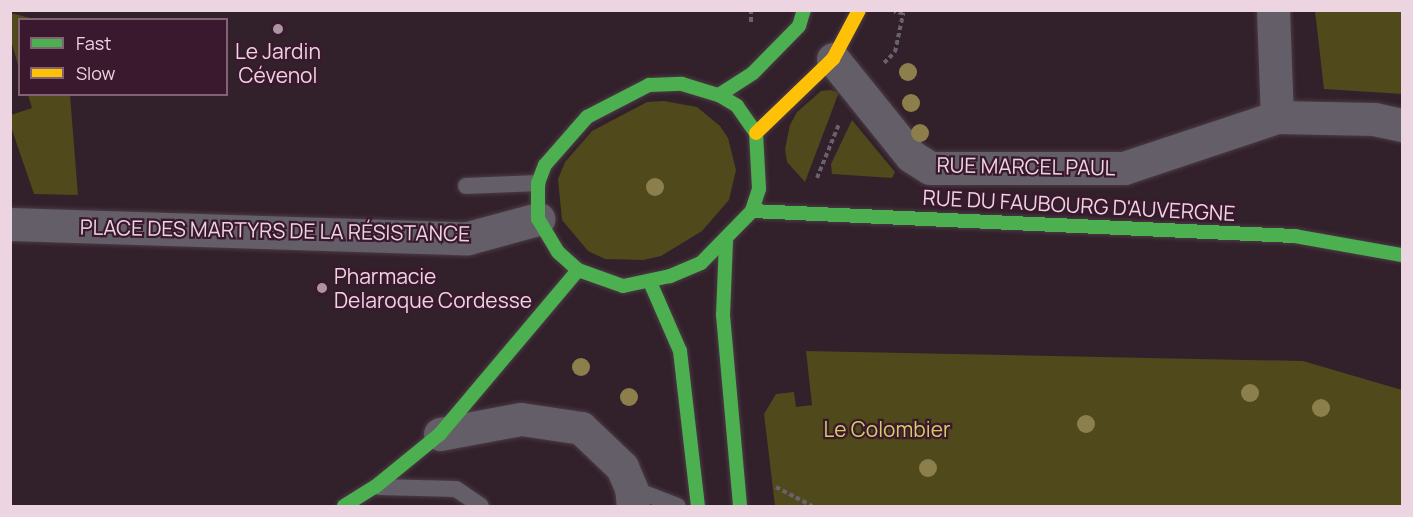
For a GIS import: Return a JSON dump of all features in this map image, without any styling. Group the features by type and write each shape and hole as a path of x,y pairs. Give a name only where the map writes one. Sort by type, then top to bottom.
{"main road":[{"path":"719,94 753,73 799,26 804,10"},
{"path":"756,133 833,59 859,10"},
{"path":"682,84 719,94 737,106 756,133 759,189 752,211 726,241 701,263 650,282 623,286 578,270 558,252 538,219 538,183 545,165 587,117 623,96 649,85 682,84"},
{"name":"RUE DU FAUBOURG D'AUVERGNE","path":"752,211 1295,236 1402,255"},
{"path":"726,241 723,315 740,507"},
{"path":"344,507 375,487 440,434 578,270"},
{"path":"650,282 680,351 698,507"}],"street":[{"path":"1273,10 1277,117"},
{"name":"RUE MARCEL PAUL","path":"833,59 910,156 930,168 1124,168 1277,117 1374,119 1402,124"},
{"name":"PLACE DES MARTYRS DE LA RÉSISTANCE","path":"10,224 468,238 538,219"},
{"path":"440,434 521,419 581,428 622,467 632,497"}],"lane":[{"path":"466,186 538,183"},
{"path":"375,487 456,489 481,507"},
{"path":"632,497 678,507"}],"path":[{"path":"773,486 812,507"}],"green space":[{"path":"1315,11 1402,11 1402,94 1324,89"},
{"path":"11,13 30,18 18,18 18,65 11,41"},
{"path":"821,91 839,92 805,182 787,162 785,149 790,125 797,112"},
{"path":"28,96 70,96 78,195 34,194 11,127 11,115 32,108"},
{"path":"664,101 697,107 720,126 728,138 736,170 729,200 702,231 661,256 643,260 605,259 588,251 562,220 558,179 565,162 592,131 647,102"},
{"path":"852,120 895,172 892,178 832,174 831,164"},
{"name":"Le Colombier","path":"806,351 1303,361 1402,390 1402,506 775,506 764,414 776,394 794,392 796,407 812,405"}],"traffic: fast":[{"path":"719,95 753,73 799,26 804,10"},
{"path":"682,84 719,95 737,106 756,133 759,189 752,211 701,263 670,276 623,286 578,270 558,252 538,219 538,183 545,165 587,117 649,85 682,84"},
{"path":"752,211 1295,236 1402,255"},
{"path":"726,241 723,315 740,506"},
{"path":"344,506 375,487 440,434 578,270"},
{"path":"650,282 680,351 698,506"}],"traffic: slow":[{"path":"756,133 833,59 859,10"}],"place":[{"name":"Le Jardin Cévenol","path":"278,29"},
{"name":"Pharmacie Delaroque Cordesse","path":"322,288"}]}
